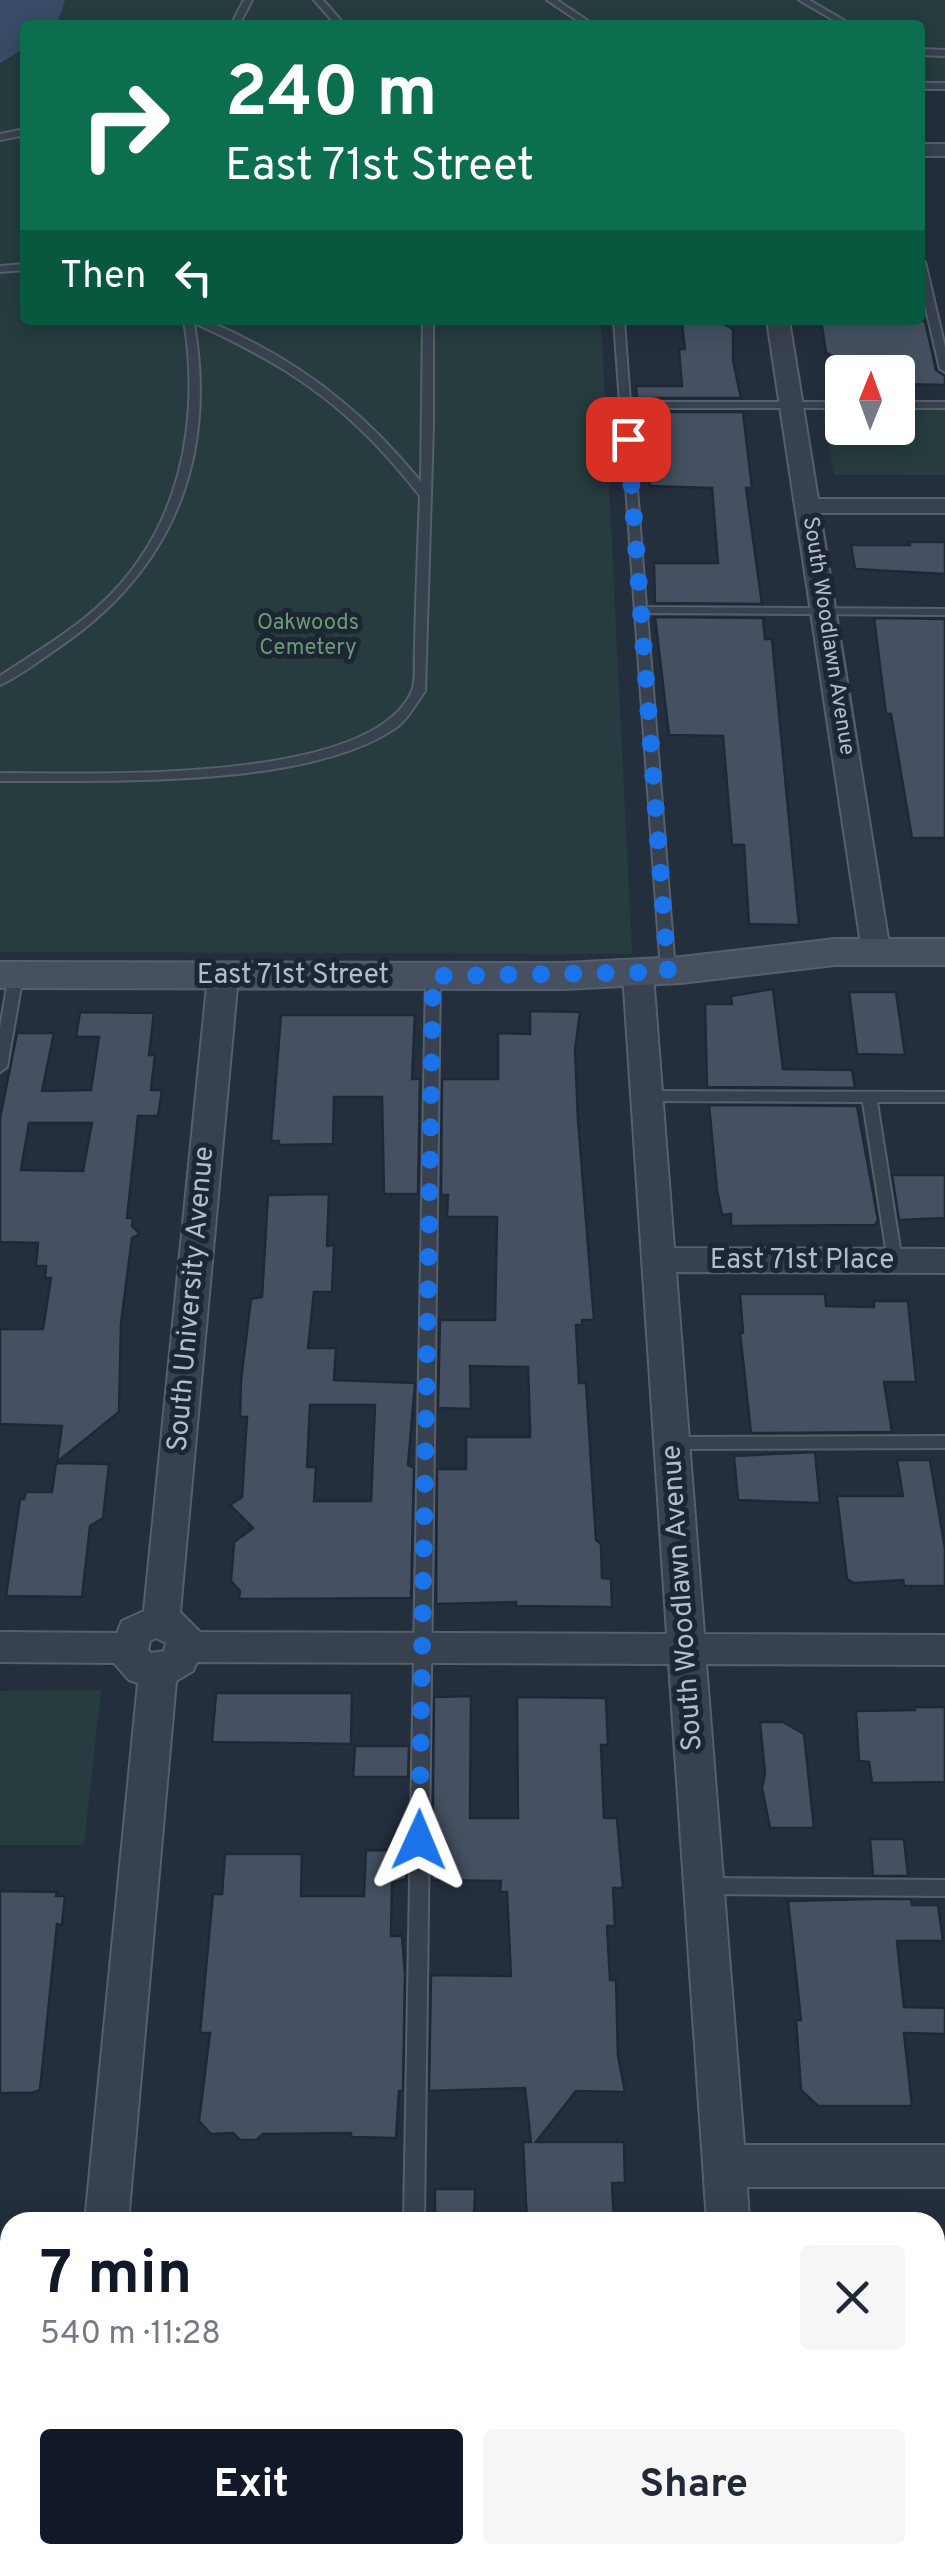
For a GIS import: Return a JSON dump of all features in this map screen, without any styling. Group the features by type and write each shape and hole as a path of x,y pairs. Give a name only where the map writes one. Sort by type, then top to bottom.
{"main road":[{"name":"East 71st Street","path":"8,976 653,973 785,956 945,952"}],"street":[{"name":"South Woodlawn Avenue","path":"779,325 876,952"},
{"path":"808,506 945,506"},
{"name":"South Woodlawn Avenue","path":"653,973 647,1096 727,2212"},
{"name":"South University Avenue","path":"107,2212 223,976"},
{"name":"East 71st Place","path":"658,1260 945,1262"},
{"path":"0,1646 945,1650"},
{"path":"724,2166 945,2166"}],"lane":[{"path":"318,0 337,20"},
{"path":"551,0 582,20"},
{"path":"803,0 839,20"},
{"path":"925,283 945,369"},
{"path":"0,680 107,605 128,582 166,522 190,440 197,394 196,348 189,325"},
{"path":"207,325 330,392 355,413 425,496"},
{"path":"0,777 204,773 269,767 332,752 386,731 403,719 419,691 428,325"},
{"path":"619,325 641,610 653,973"},
{"path":"625,405 825,405"},
{"path":"915,406 945,406"},
{"path":"641,610 945,612"},
{"path":"0,1067 8,976"},
{"path":"414,2212 433,976"},
{"path":"647,1096 945,1098"},
{"path":"870,1097 896,1261"},
{"path":"672,1443 945,1442"},
{"path":"703,1886 945,1888"}],"green space":[{"name":"Oakwoods Cemetery","path":"0,0 945,0 945,83 925,83 925,20 20,20 20,325 601,325 632,954 0,952"},
{"path":"915,409 945,409 945,475 834,475 829,445 915,445"},
{"path":"101,1690 84,1845 0,1845 0,1691"}],"water":[{"path":"0,0 65,0 59,20 20,20 20,51 0,63"}],"building":[{"path":"925,321 936,370 945,376 945,385 915,384 915,355 826,353 822,325 925,325"},
{"path":"682,325 726,325 733,329 733,360 741,398 637,398 636,386 682,386 679,349 685,349"},
{"path":"638,412 743,412 752,488 746,488 762,604 655,603 654,563 718,563 712,488 650,486"},
{"path":"909,542 945,542 945,574 855,569 851,545 910,545"},
{"path":"655,617 763,618 765,639 772,639 799,925 749,924 744,845 732,845 723,736 669,735"},
{"path":"874,618 945,619 945,838 912,838 891,714 886,714"},
{"path":"773,989 783,1069 852,1070 855,1088 707,1087 705,1004 732,1004 731,996"},
{"path":"849,992 896,992 905,1055 857,1054"},
{"path":"530,1011 580,1012 575,1050 578,1120 594,1320 582,1320 582,1325 576,1325 579,1383 586,1383 596,1540 601,1544 602,1578 611,1579 612,1607 516,1606 516,1602 436,1604 437,1469 466,1469 466,1437 530,1437 528,1367 470,1366 471,1409 438,1408 440,1320 495,1320 497,1217 447,1217 448,1195 441,1195 442,1079 498,1079 498,1033 530,1034"},
{"path":"80,1012 154,1013 149,1055 155,1055 151,1090 162,1090 158,1116 138,1116 127,1218 133,1218 132,1226 140,1234 132,1238 121,1323 119,1412 57,1462 62,1426 0,1424 0,1329 43,1329 51,1278 45,1278 46,1266 36,1266 38,1243 0,1242 0,1118 17,1033 54,1033 42,1091 91,1090 99,1037 76,1037","holes":["29,1123 92,1123 83,1171 21,1170"]},
{"path":"281,1015 415,1015 412,1079 420,1079 418,1194 384,1194 382,1097 334,1097 333,1144 279,1145 279,1141 271,1141"},
{"path":"709,1105 857,1106 878,1220 875,1225 731,1226 731,1214 722,1215 717,1190"},
{"path":"892,1175 945,1175 945,1218 899,1220"},
{"path":"329,1194 327,1246 334,1245 332,1292 314,1292 308,1348 336,1348 334,1380 415,1383 408,1465 414,1468 411,1598 239,1599 240,1591 231,1581 234,1542 253,1528 230,1505 242,1497 247,1417 240,1417 241,1380 251,1299 262,1297 268,1195","holes":["310,1405 375,1405 371,1501 314,1501 316,1467 307,1467"]},
{"path":"740,1294 825,1294 826,1306 874,1307 874,1301 908,1301 916,1382 884,1382 892,1432 751,1433 740,1333"},
{"path":"815,1452 820,1503 738,1500 734,1456"},
{"path":"897,1460 930,1460 945,1549 945,1586 904,1586 903,1580 854,1583 847,1579 837,1496 903,1496"},
{"path":"56,1463 109,1464 103,1518 90,1526 82,1597 6,1596 20,1499 24,1499 26,1492 52,1492"},
{"path":"216,1693 352,1693 351,1744 212,1742"},
{"path":"471,1696 470,1818 518,1818 517,1697 606,1698 608,1745 601,1745 604,1818 617,1818 623,1888 613,1888 615,1926 607,1926 610,1980 616,1980 618,2055 625,2092 576,2091 536,2142 624,2142 625,2183 612,2183 613,2212 526,2212 523,2142 531,2142 525,2088 429,2091 431,1975 511,1976 507,1892 500,1892 501,1881 432,1880 434,1697"},
{"path":"945,1707 945,1782 872,1783 869,1762 859,1761 856,1711"},
{"path":"760,1722 783,1722 804,1734 814,1828 770,1828 762,1788 765,1774"},
{"path":"355,1746 409,1746 408,1777 353,1777"},
{"path":"870,1839 904,1839 908,1876 873,1876"},
{"path":"366,1850 407,1851 406,1879 392,1883 391,1936 402,1936 405,1974 403,2091 399,2091 396,2138 351,2137 351,2133 263,2134 256,2140 240,2140 233,2133 211,2134 199,2121 210,2033 200,2033 213,1894 222,1894 225,1854 302,1854 301,1896 364,1896"},
{"path":"0,1891 57,1892 56,1896 65,1896 62,1925 57,1924 40,2090 32,2093 0,2093"},
{"path":"911,1899 912,1905 938,1905 943,1941 897,1941 904,2007 945,2008 945,2034 904,2033 912,2106 818,2106 801,2090 796,2020 801,2020 788,1901"},
{"path":"435,2189 475,2189 474,2212 435,2212"}],"route":[{"path":"419,1840 433,976 668,972 628,439"}]}
